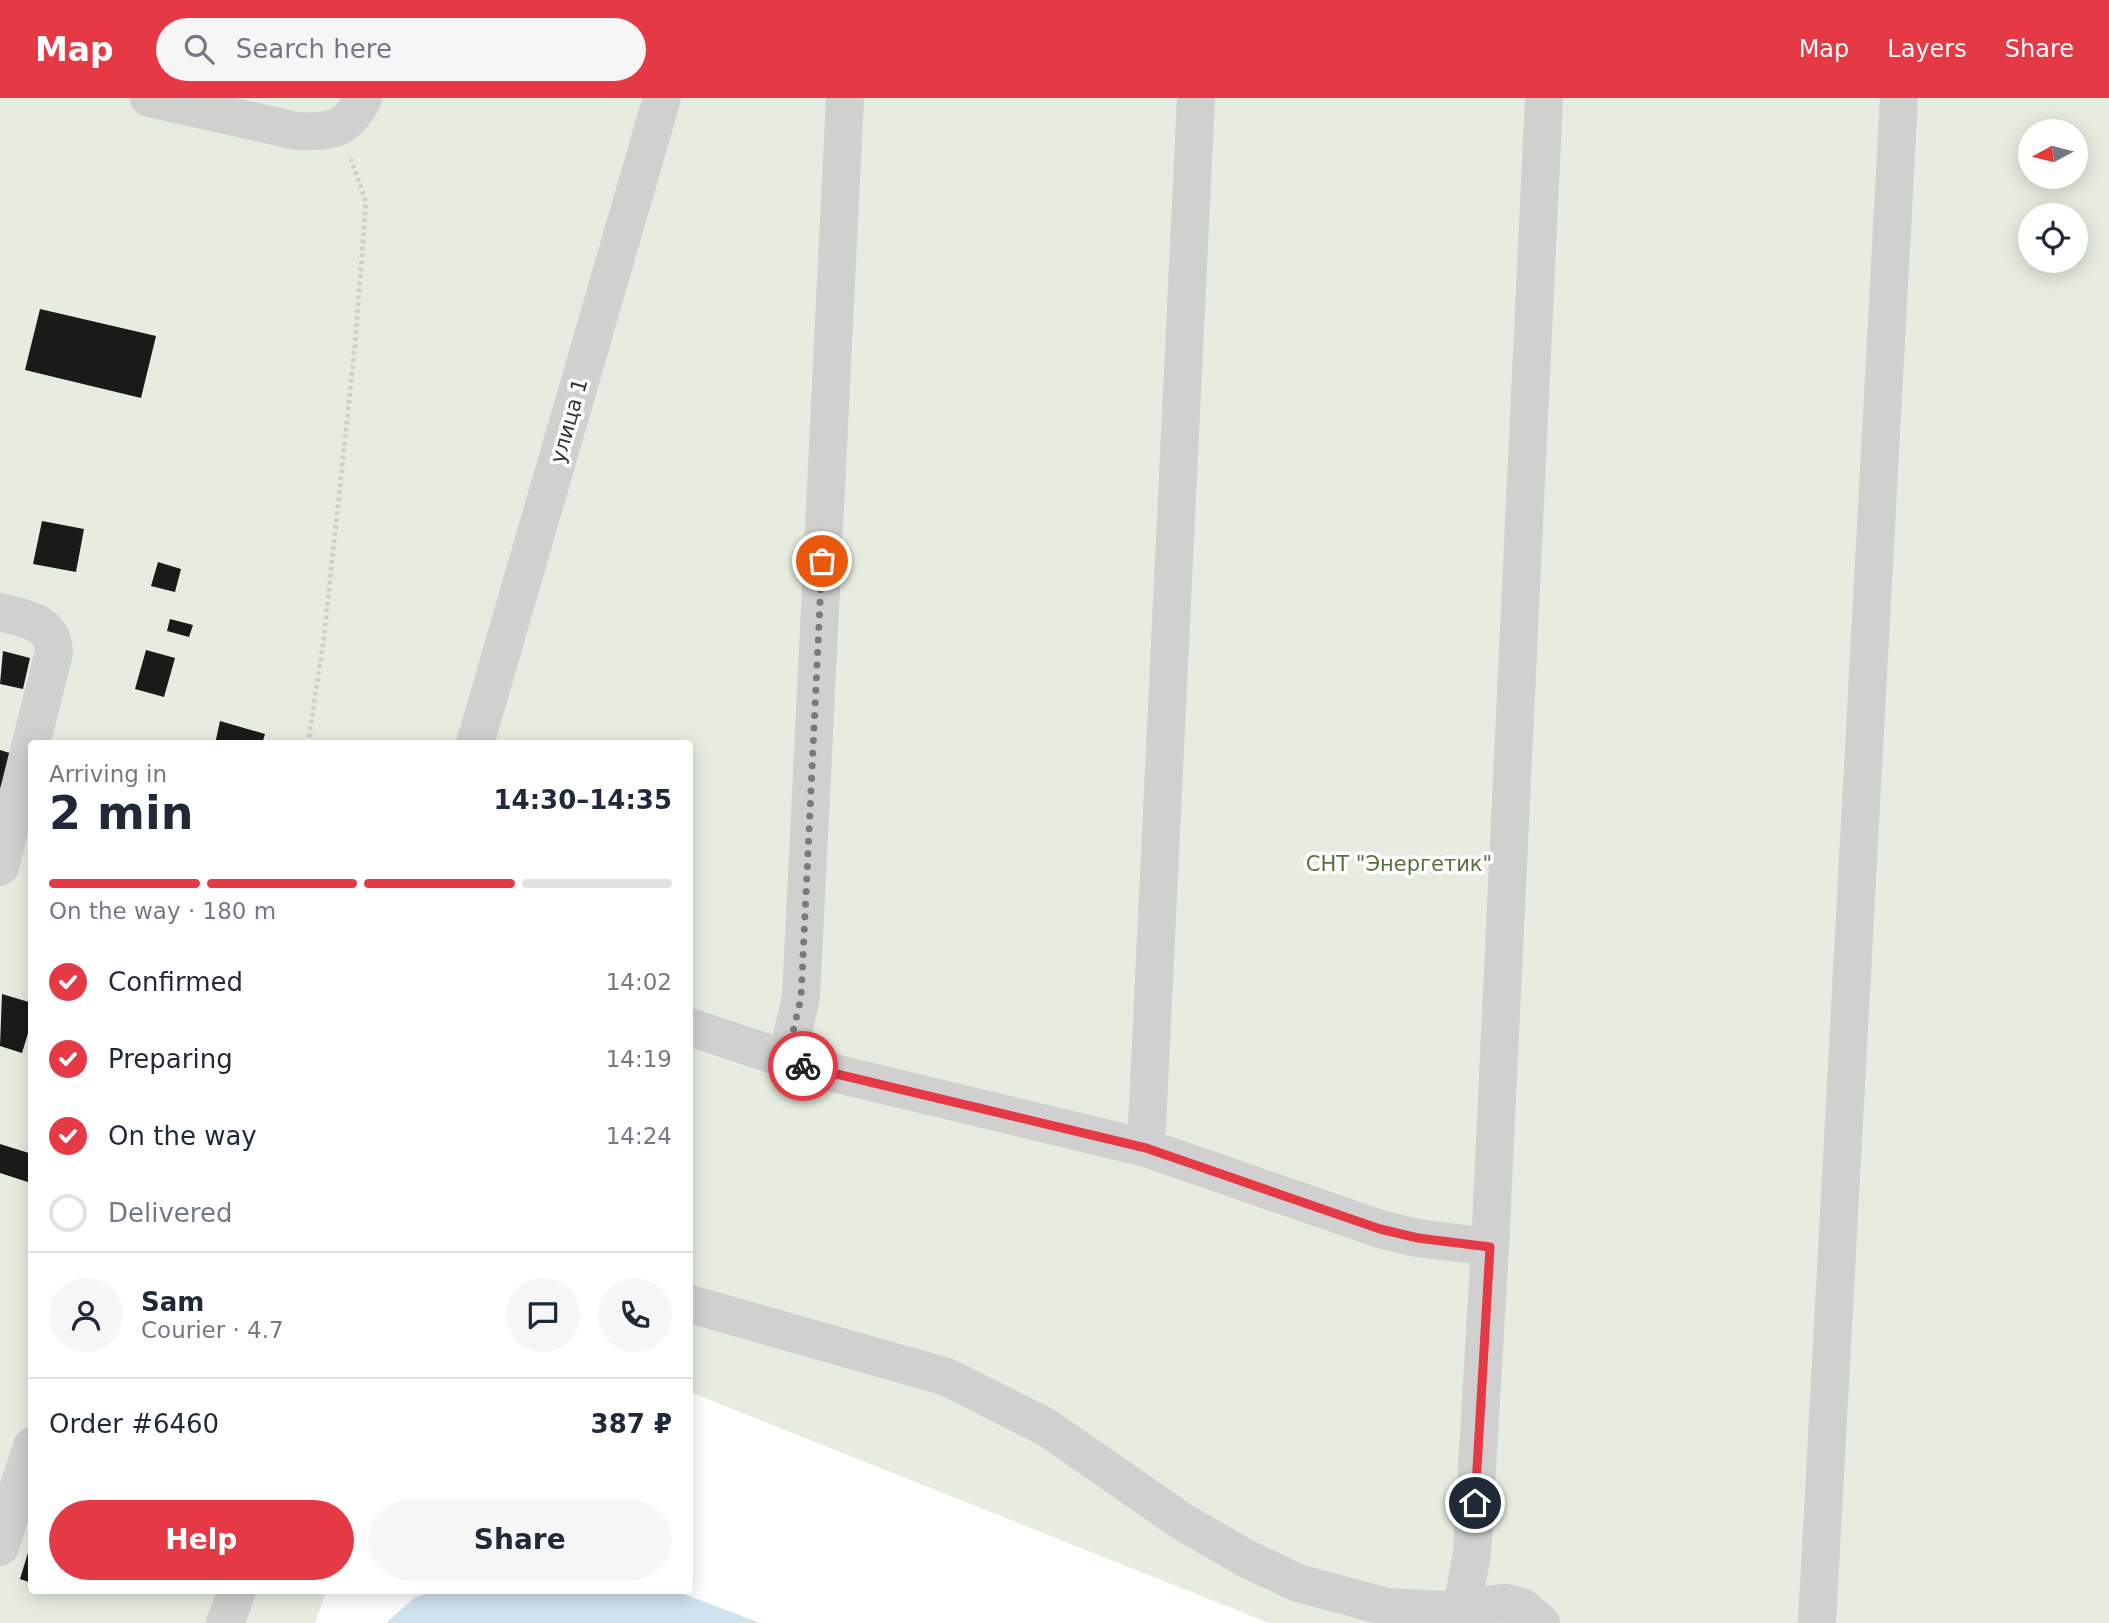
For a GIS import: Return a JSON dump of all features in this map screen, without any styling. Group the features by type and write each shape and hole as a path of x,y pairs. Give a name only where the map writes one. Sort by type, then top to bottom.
{"lane":[{"path":"149,98 297,131 321,132 352,113"},
{"name":"улица 1","path":"476,740 662,98"},
{"path":"786,1061 801,998 845,98"},
{"path":"1146,1148 1196,98"},
{"path":"1461,1615 1472,1554 1490,1247 1544,98"},
{"path":"1817,1623 1899,98"},
{"path":"0,612 43,625 54,642 30,740"},
{"path":"0,867 28,750"},
{"path":"693,1028 786,1061 1146,1148 1368,1226 1418,1238 1490,1247"},
{"path":"693,1305 947,1377 1046,1427 1183,1522 1247,1559 1298,1583 1387,1607 1441,1610 1461,1615 1506,1604 1522,1607 1541,1623"},
{"path":"0,1547 28,1459"},
{"path":"225,1623 236,1594"}],"path":[{"path":"309,740 324,637 355,345 366,203 352,113"}],"green space":[{"name":"СНТ \"Энергетик\"","path":"0,98 2109,98 2109,1623 1269,1623 693,1393 693,740 28,740 28,1594 325,1594 315,1623 0,1623"}],"water":[{"path":"424,1594 684,1594 760,1623 386,1623 414,1598"}],"building":[{"path":"40,309 156,336 141,398 25,370"},
{"path":"42,521 84,529 76,572 33,564"},
{"path":"158,562 181,569 175,592 151,586"},
{"path":"170,619 193,625 189,637 167,631"},
{"path":"146,650 175,658 164,697 135,689"},
{"path":"3,651 30,658 23,689 0,684"},
{"path":"220,721 265,734 263,740 216,740"},
{"path":"0,750 16,755 0,789"},
{"path":"2,994 28,1002 28,1033 22,1053 0,1046"},
{"path":"0,1144 28,1153 28,1182 0,1173"},
{"path":"28,1553 28,1582 20,1579"}],"way so far":[{"path":"803,1066 786,1061 794,1038 801,998 822,561"}],"route":[{"path":"803,1066 1146,1148 1380,1229 1418,1238 1490,1247 1475,1503"}]}
